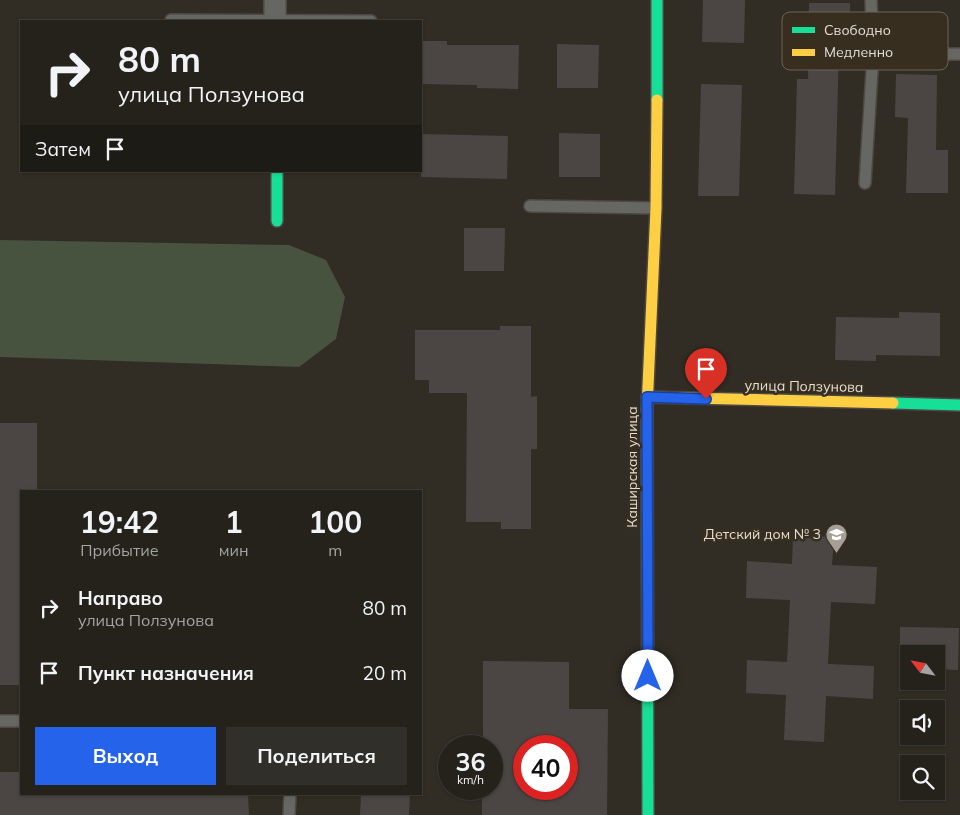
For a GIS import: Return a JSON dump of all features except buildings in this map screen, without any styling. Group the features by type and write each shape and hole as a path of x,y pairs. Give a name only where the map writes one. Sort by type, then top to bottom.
{"street":[{"name":"Каширская улица","path":"648,815 647,397 656,208 656,0"},
{"path":"277,172 277,221"},
{"name":"улица Ползунова","path":"647,397 960,405"}],"lane":[{"path":"171,20 275,14 357,20"},
{"path":"865,183 871,70"},
{"path":"530,206 656,208"},
{"path":"0,721 20,721"},
{"path":"289,815 290,795"}],"green space":[{"path":"0,240 289,245 326,260 345,297 336,339 299,367 0,357"}],"traffic: fast":[{"path":"657,0 657,100"},
{"path":"277,172 277,221"},
{"path":"893,403 960,405"},
{"path":"647,409 648,815"}],"traffic: slow":[{"path":"647,409 656,208 657,100"},
{"path":"647,397 893,403"}],"place":[{"name":"Детский дом № 3","path":"837,553"}],"route":[{"path":"648,676 647,397 706,399"}]}
